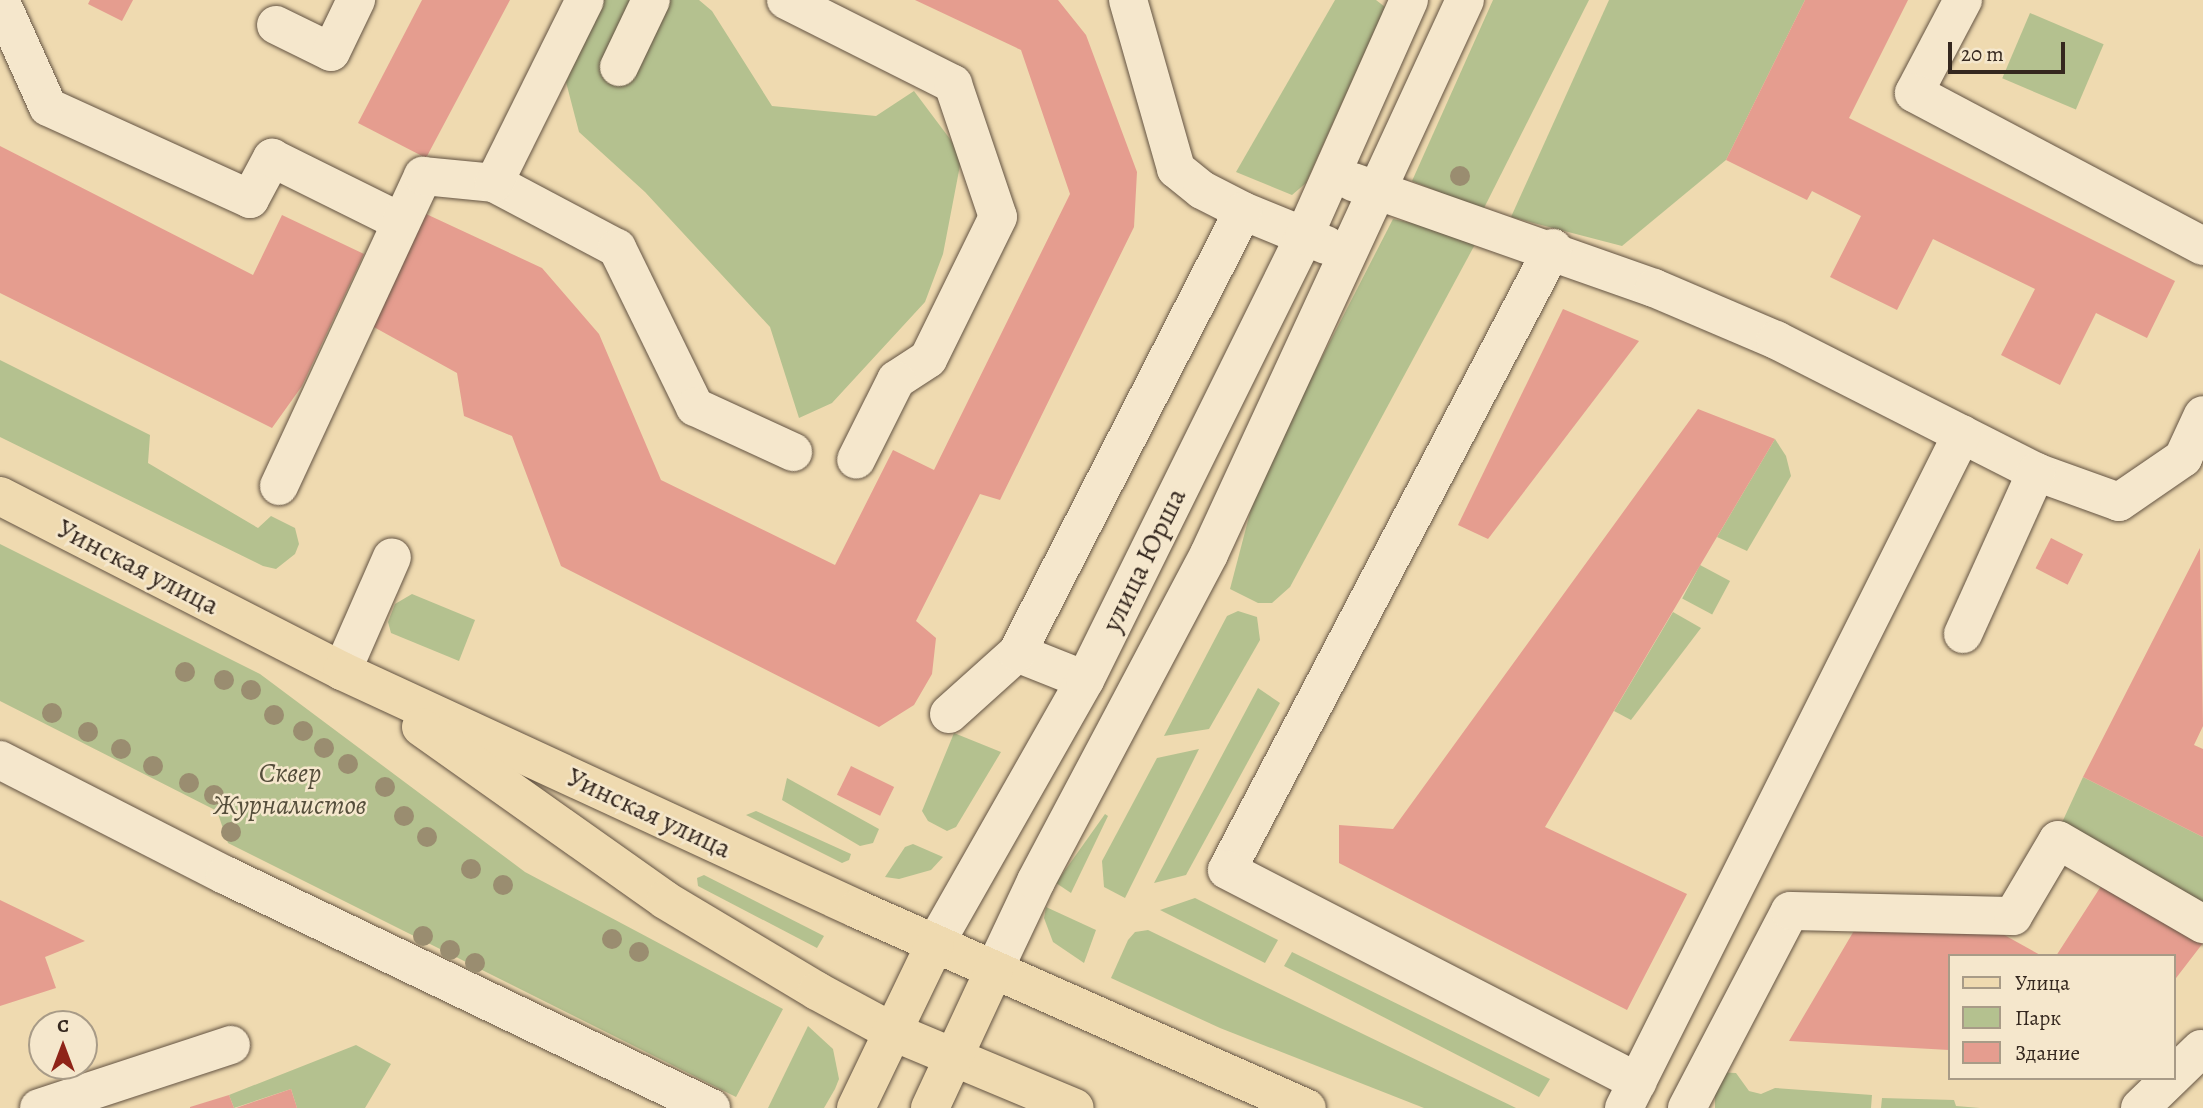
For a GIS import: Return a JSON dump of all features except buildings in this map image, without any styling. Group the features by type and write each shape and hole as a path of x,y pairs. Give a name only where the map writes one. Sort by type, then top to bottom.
{"main road":[{"name":"Уинская улица","path":"0,496 342,671 935,944 1307,1108"},
{"path":"342,671 665,900 891,1031 954,1054 1075,1108"},
{"name":"улица Юрша","path":"856,1108 935,944"},
{"name":"улица Юрша","path":"930,1108 994,970"}],"street":[{"path":"0,0 48,107 250,199 272,158 401,222"},
{"path":"276,25 331,52 356,0"},
{"path":"494,183 585,0"},
{"path":"619,66 651,0"},
{"path":"786,0 953,84 998,217 928,359 896,380 856,460"},
{"path":"1128,0 1176,169 1202,190 1242,211 1348,254"},
{"name":"улица Юрша","path":"935,944 1085,680 1304,236 1409,0"},
{"path":"1423,0 1461,8"},
{"path":"1963,0 1914,93 2203,246"},
{"name":"улица Юрша","path":"994,970 1036,881 1209,554 1461,8"},
{"path":"1331,172 1376,192 1553,248 1776,340 2036,472 2119,502 2193,464 2203,415"},
{"path":"279,486 423,176 494,183 617,248 695,407 793,452"},
{"path":"949,714 1017,653 1242,211"},
{"path":"1553,248 1227,870 1631,1095 1962,434"},
{"path":"1963,634 2036,472"},
{"path":"342,671 392,557"},
{"path":"1017,653 1085,680"},
{"path":"0,761 225,875 710,1108"},
{"path":"1687,1108 1790,911 2013,916 2058,841 2203,924"},
{"path":"39,1108 231,1045"},
{"path":"2175,1074 2202,1049"},
{"path":"2140,1108 2169,1080"}],"green space":[{"path":"604,0 699,0 712,11 772,106 876,116 914,91 962,155 943,254 925,302 832,403 799,418 770,327 645,192 579,132 566,82"},
{"path":"1335,0 1376,0 1385,7 1306,183 1292,195 1236,172"},
{"path":"1493,0 1589,0 1483,210 1412,181"},
{"path":"1609,0 1805,0 1726,160 1622,246 1511,217"},
{"path":"2030,13 2104,44 2076,110 2002,78"},
{"path":"1393,219 1479,237 1290,587 1272,603 1258,603 1230,589 1251,509 1299,402"},
{"path":"0,360 150,435 148,463 258,528 271,516 295,528 299,544 295,554 276,569 263,566 0,437"},
{"path":"1775,439 1786,456 1791,476 1747,551 1717,537"},
{"name":"Сквер Журналистов","path":"0,544 260,674 525,872 783,1009 736,1097 228,843 217,811 0,701"},
{"path":"1700,565 1730,581 1712,615 1682,599"},
{"path":"412,594 475,620 459,661 391,633 388,622 395,604"},
{"path":"1238,611 1257,617 1260,640 1209,729 1164,736 1227,616"},
{"path":"1673,612 1701,628 1631,720 1614,711"},
{"path":"1258,688 1280,703 1186,875 1154,883"},
{"path":"954,733 1001,752 956,827 947,831 928,821 922,811"},
{"path":"1199,749 1125,898 1104,887 1102,861 1157,758"},
{"path":"2083,777 2203,837 2203,911 2059,829"},
{"path":"787,778 879,829 873,843 860,846 782,800"},
{"path":"756,811 851,854 849,860 842,863 746,815"},
{"path":"1105,814 1108,816 1071,893 1056,883"},
{"path":"913,844 943,857 931,870 899,879 885,877 905,847"},
{"path":"704,875 824,936 817,948 698,886 697,878"},
{"path":"1195,898 1278,940 1265,963 1160,910"},
{"path":"1046,907 1096,930 1084,963 1053,942 1044,918"},
{"path":"1148,930 1516,1108 1424,1108 1220,1028 1111,978 1128,940 1135,932"},
{"path":"1292,952 1550,1079 1539,1097 1284,966"},
{"path":"808,1026 833,1049 839,1079 835,1089 824,1108 768,1108"},
{"path":"356,1045 391,1064 365,1108 297,1108 291,1089 234,1108 229,1095"},
{"path":"1715,1072 1736,1073 1749,1091 1761,1094 1775,1088 1872,1095 1871,1108 1715,1108"},
{"path":"1882,1098 1954,1100 1956,1106 1980,1108 1881,1108"}]}
